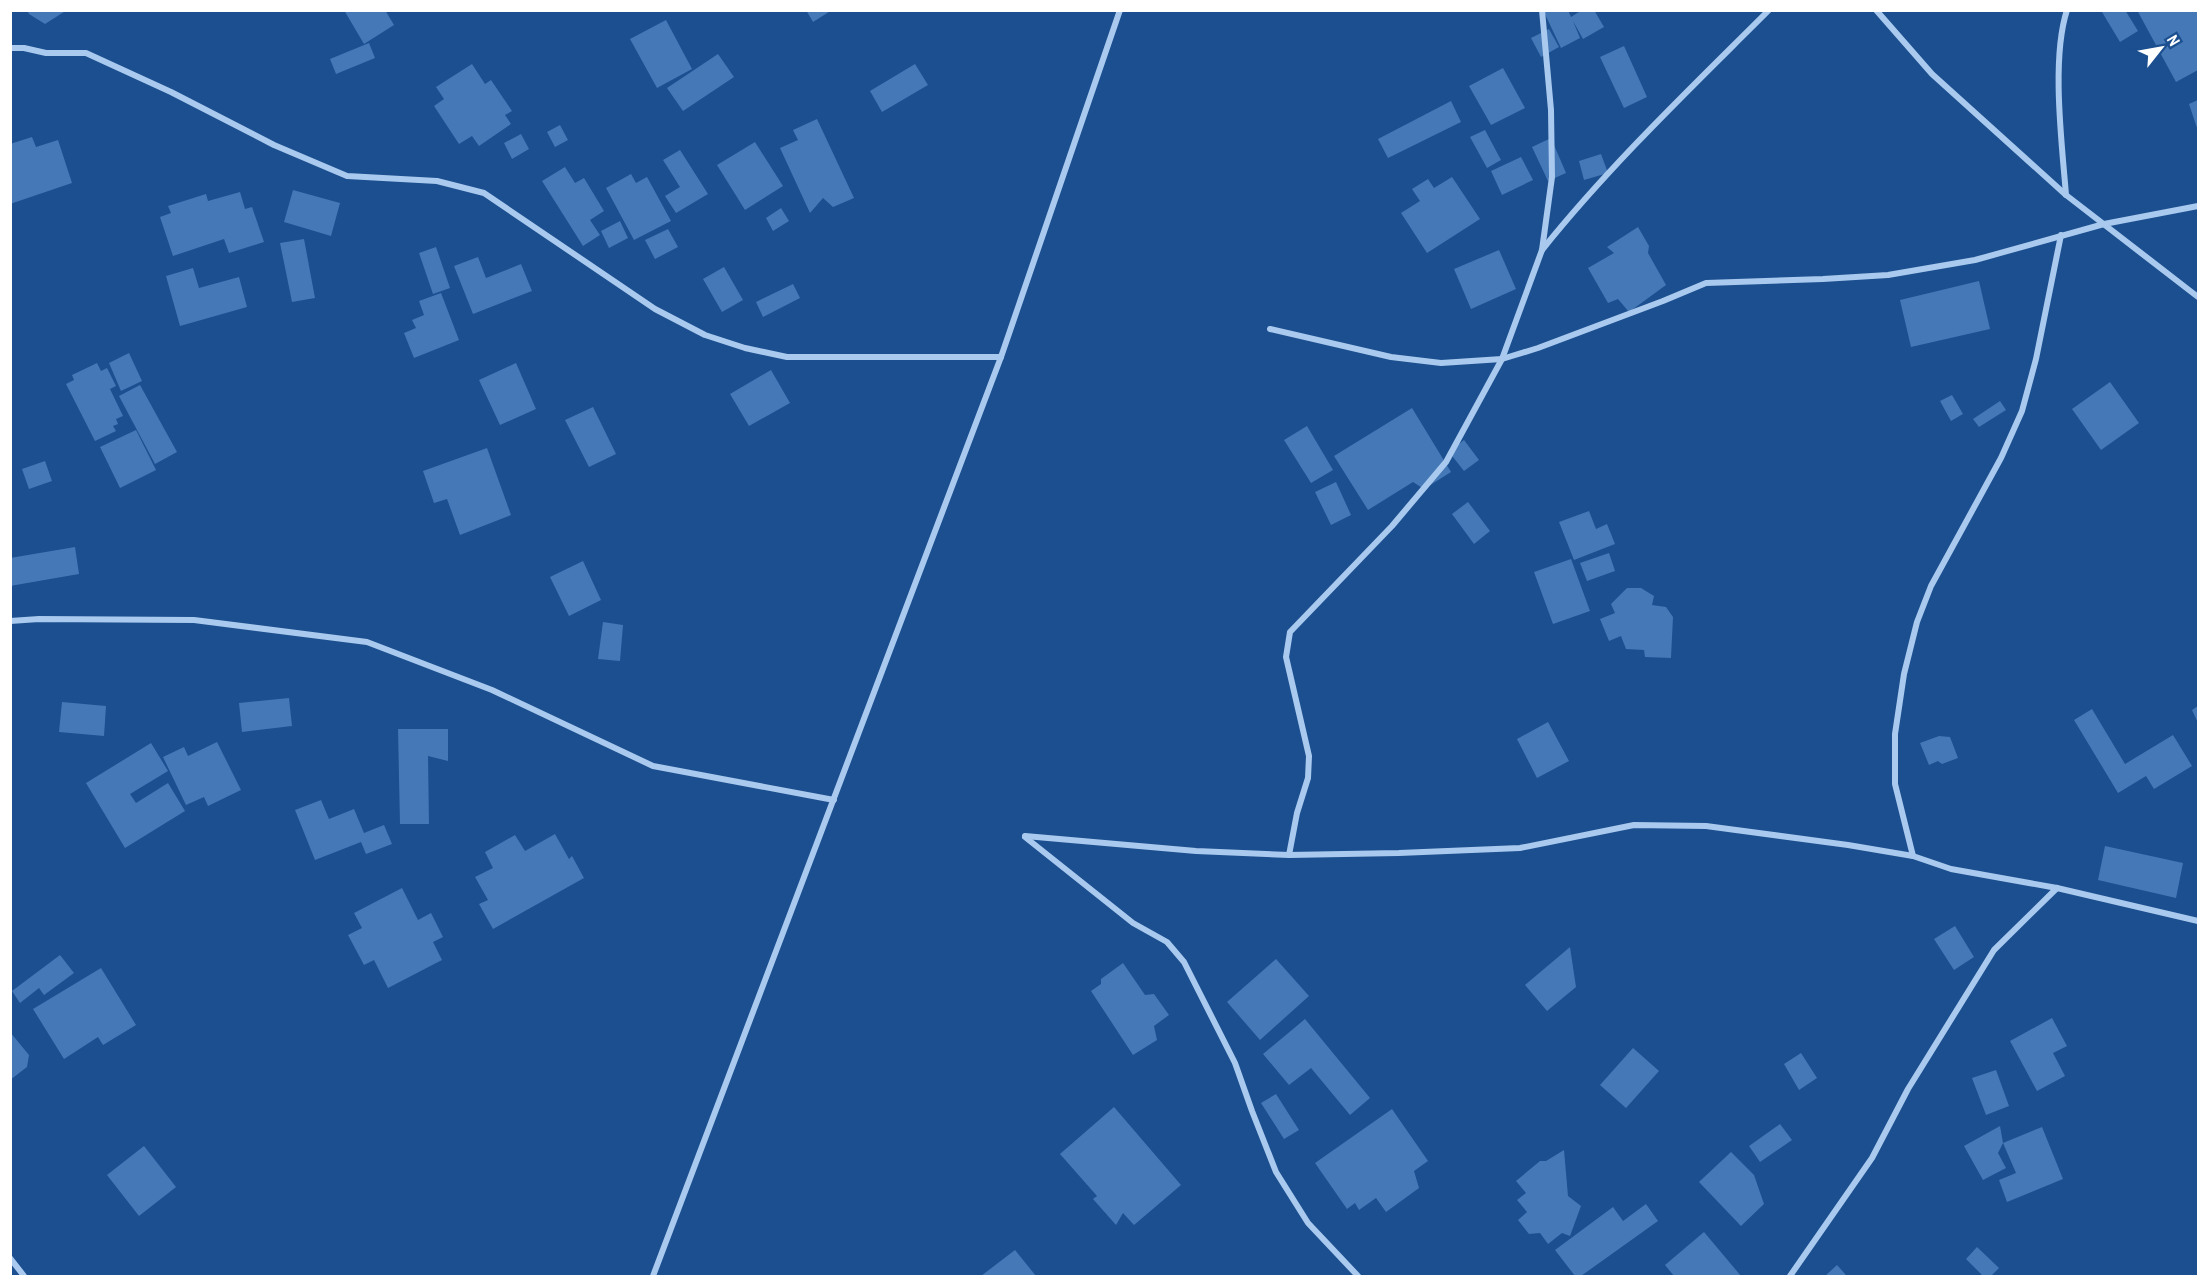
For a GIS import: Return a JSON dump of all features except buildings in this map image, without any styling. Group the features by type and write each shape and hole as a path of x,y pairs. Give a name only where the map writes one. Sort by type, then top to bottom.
{"street":[{"path":"653,1276 1001,357 1120,10"},
{"path":"1289,855 1297,813 1308,778 1309,756 1286,657 1290,632 1392,526 1446,462 1502,359 1542,250 1552,177 1551,110 1542,10"},
{"path":"1542,250 1582,200 1769,10"},
{"path":"1876,10 1932,74 2066,195 2199,297"},
{"path":"2066,195 2059,67 2063,21 2067,10"},
{"path":"10,48 24,48 46,53 86,53 171,92 274,145 347,176 437,181 484,194 656,309 705,335 745,348 787,357 1001,357"},
{"path":"1270,329 1391,357 1441,363 1502,359 1663,302 1706,283 1888,274 1975,260 2104,224 2199,206"},
{"path":"1913,856 1895,784 1895,734 1904,674 1917,622 1930,586 2001,458 2022,411 2037,358 2061,235"},
{"path":"10,621 39,619 194,620 367,642 492,690 653,766 834,800"},
{"path":"1358,1276 1308,1223 1276,1172 1235,1063 1184,962 1167,942 1133,923 1024,836 1196,851 1289,855 1399,854 1520,848 1634,825 1707,826 1848,844 1913,856 1951,870 2056,888 2199,921"},
{"path":"1790,1276 1872,1158 1908,1089 1994,950 2056,888"},
{"path":"10,1258 24,1276"}]}
